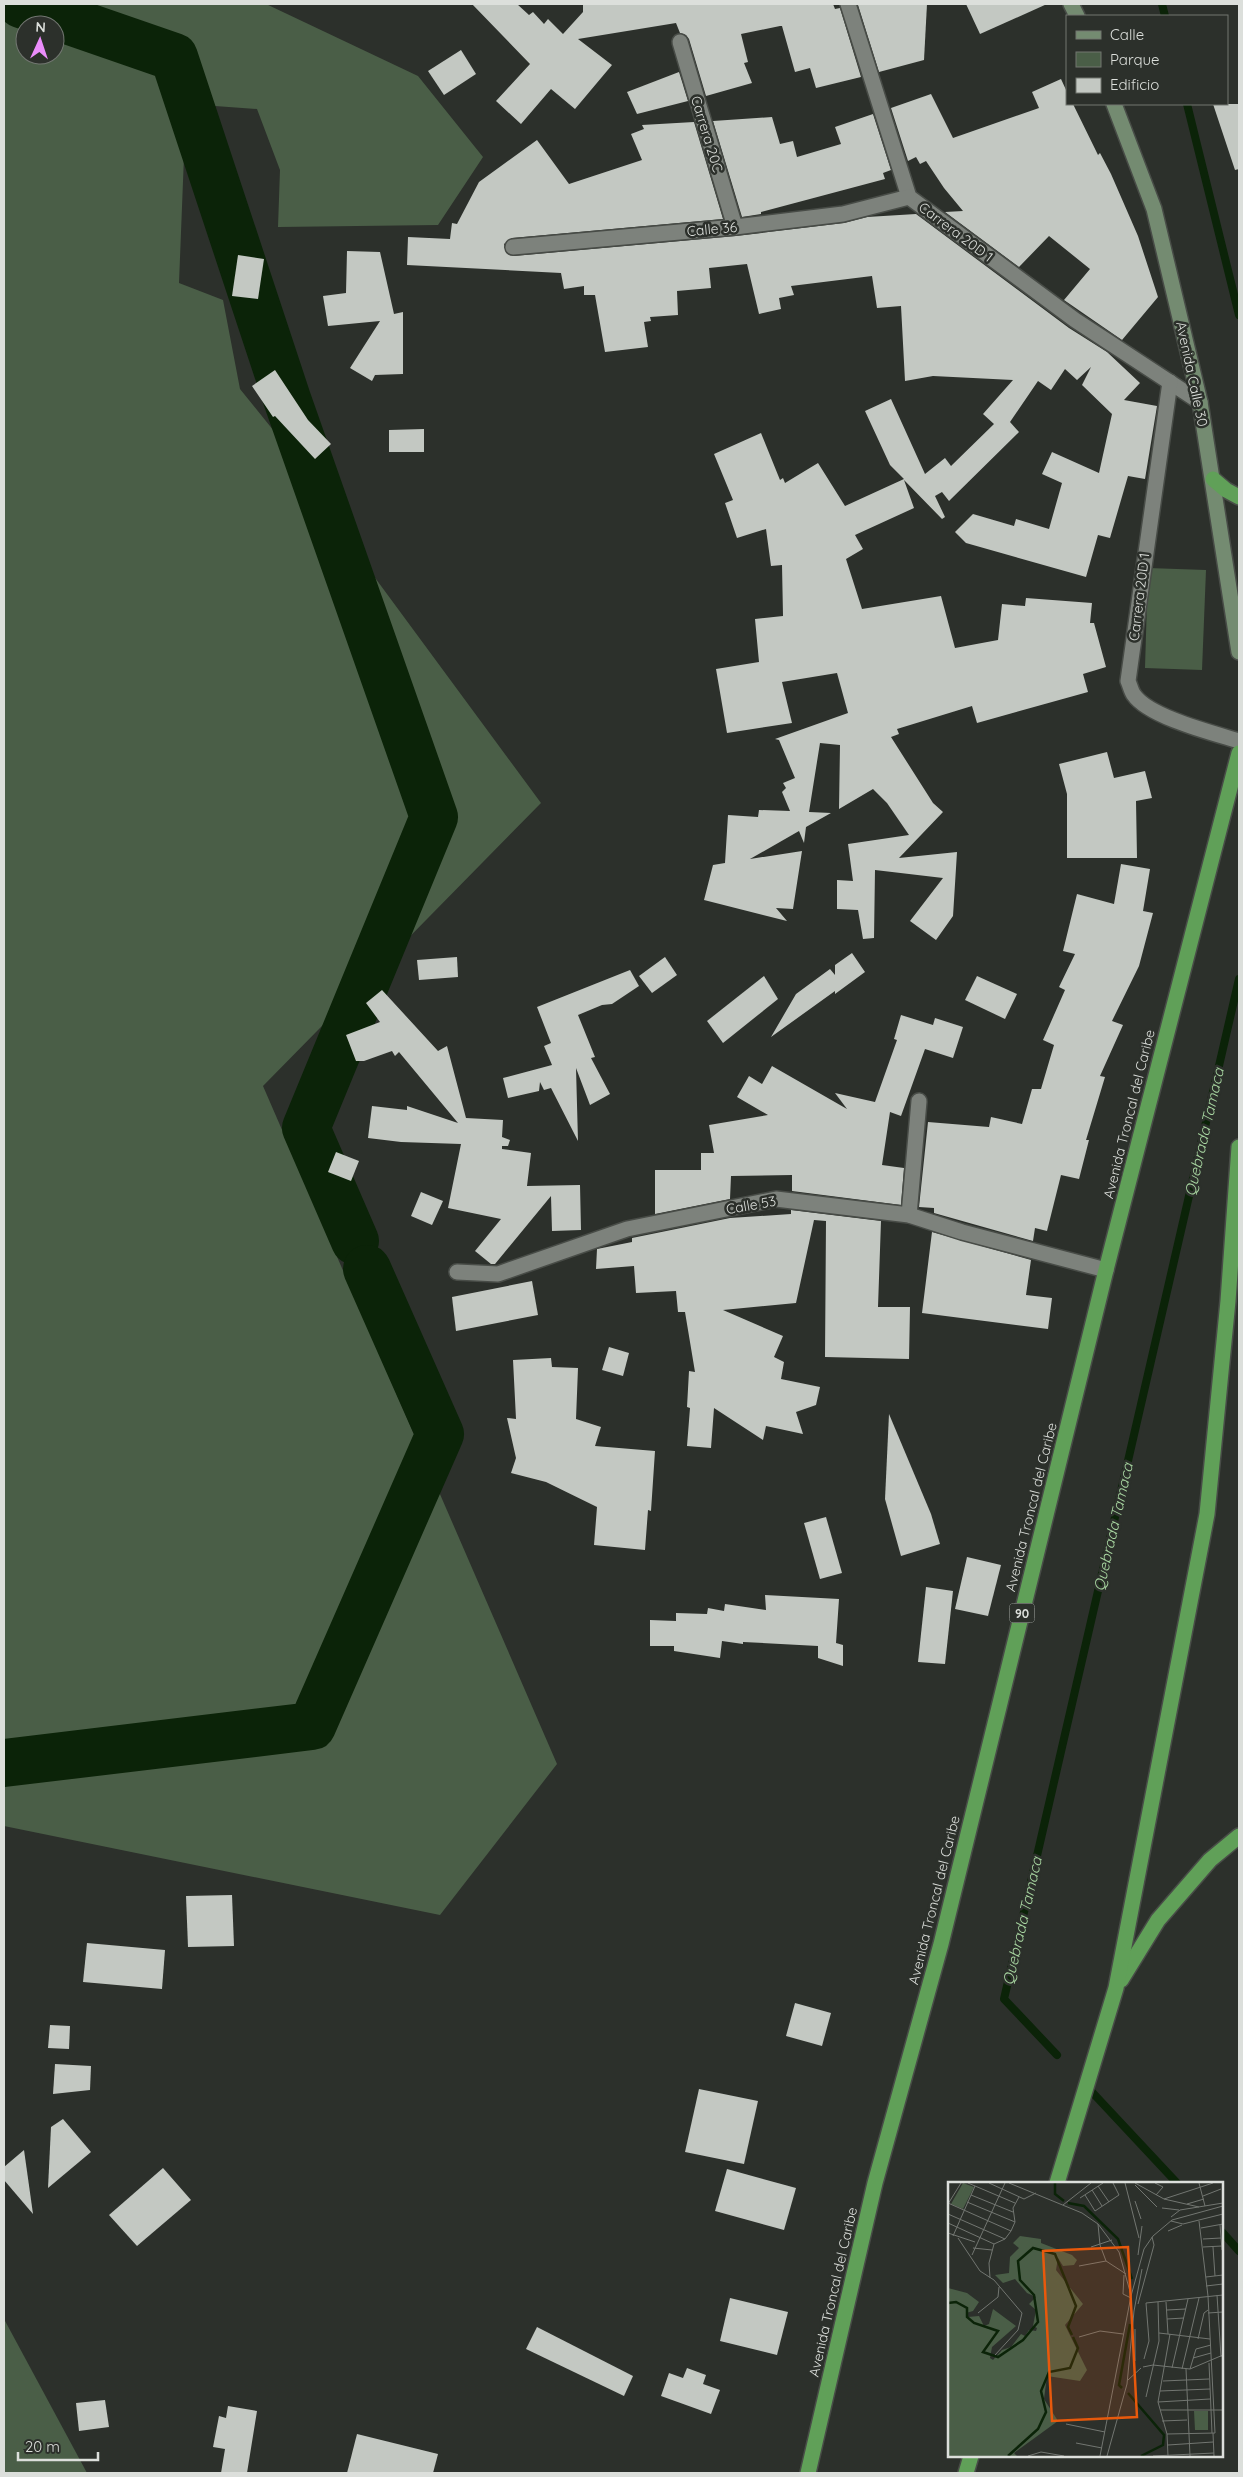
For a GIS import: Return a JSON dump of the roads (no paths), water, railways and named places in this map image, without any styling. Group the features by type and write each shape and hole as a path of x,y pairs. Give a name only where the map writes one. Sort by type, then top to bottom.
{"highway":[{"path":"1213,479 1226,490 1239,497"},
{"name":"Avenida Troncal del Caribe","path":"808,2473 875,2183 940,1944 1106,1270 1239,753"},
{"path":"1057,2182 1116,1988 1207,1514 1228,1301 1239,1146"},
{"path":"1116,1988 1158,1920 1210,1860 1239,1836"},
{"path":"966,2473 971,2457"}],"main road":[{"name":"Avenida Calle 30","path":"1114,105 1154,209 1200,402 1239,652"}],"street":[{"name":"Carrera 20D 1","path":"848,4 909,197 1075,320 1200,402"},
{"name":"Carrera 20C","path":"680,42 735,227"},
{"name":"Calle 36","path":"513,247 735,227 843,214 909,197"},
{"name":"Carrera 20D 1","path":"1170,382 1128,681 1133,694 1141,703 1172,719 1239,741"},
{"path":"909,1215 919,1101"},
{"name":"Calle 53","path":"457,1272 498,1274 627,1229 776,1199 909,1215 962,1232 1106,1270"}],"waterway":[{"path":"21,4 174,57 287,399 434,817 306,1128 355,1241"},
{"name":"Quebrada Tamaca","path":"1162,4 1165,15"},
{"name":"Quebrada Tamaca","path":"1187,105 1239,315"},
{"name":"Quebrada Tamaca","path":"1057,2055 1004,1999 1239,979"},
{"path":"4,1763 312,1726 440,1434 367,1269"},
{"name":"Quebrada Tamaca","path":"1091,2091 1176,2182"},
{"name":"Quebrada Tamaca","path":"1223,2233 1239,2251"}]}
